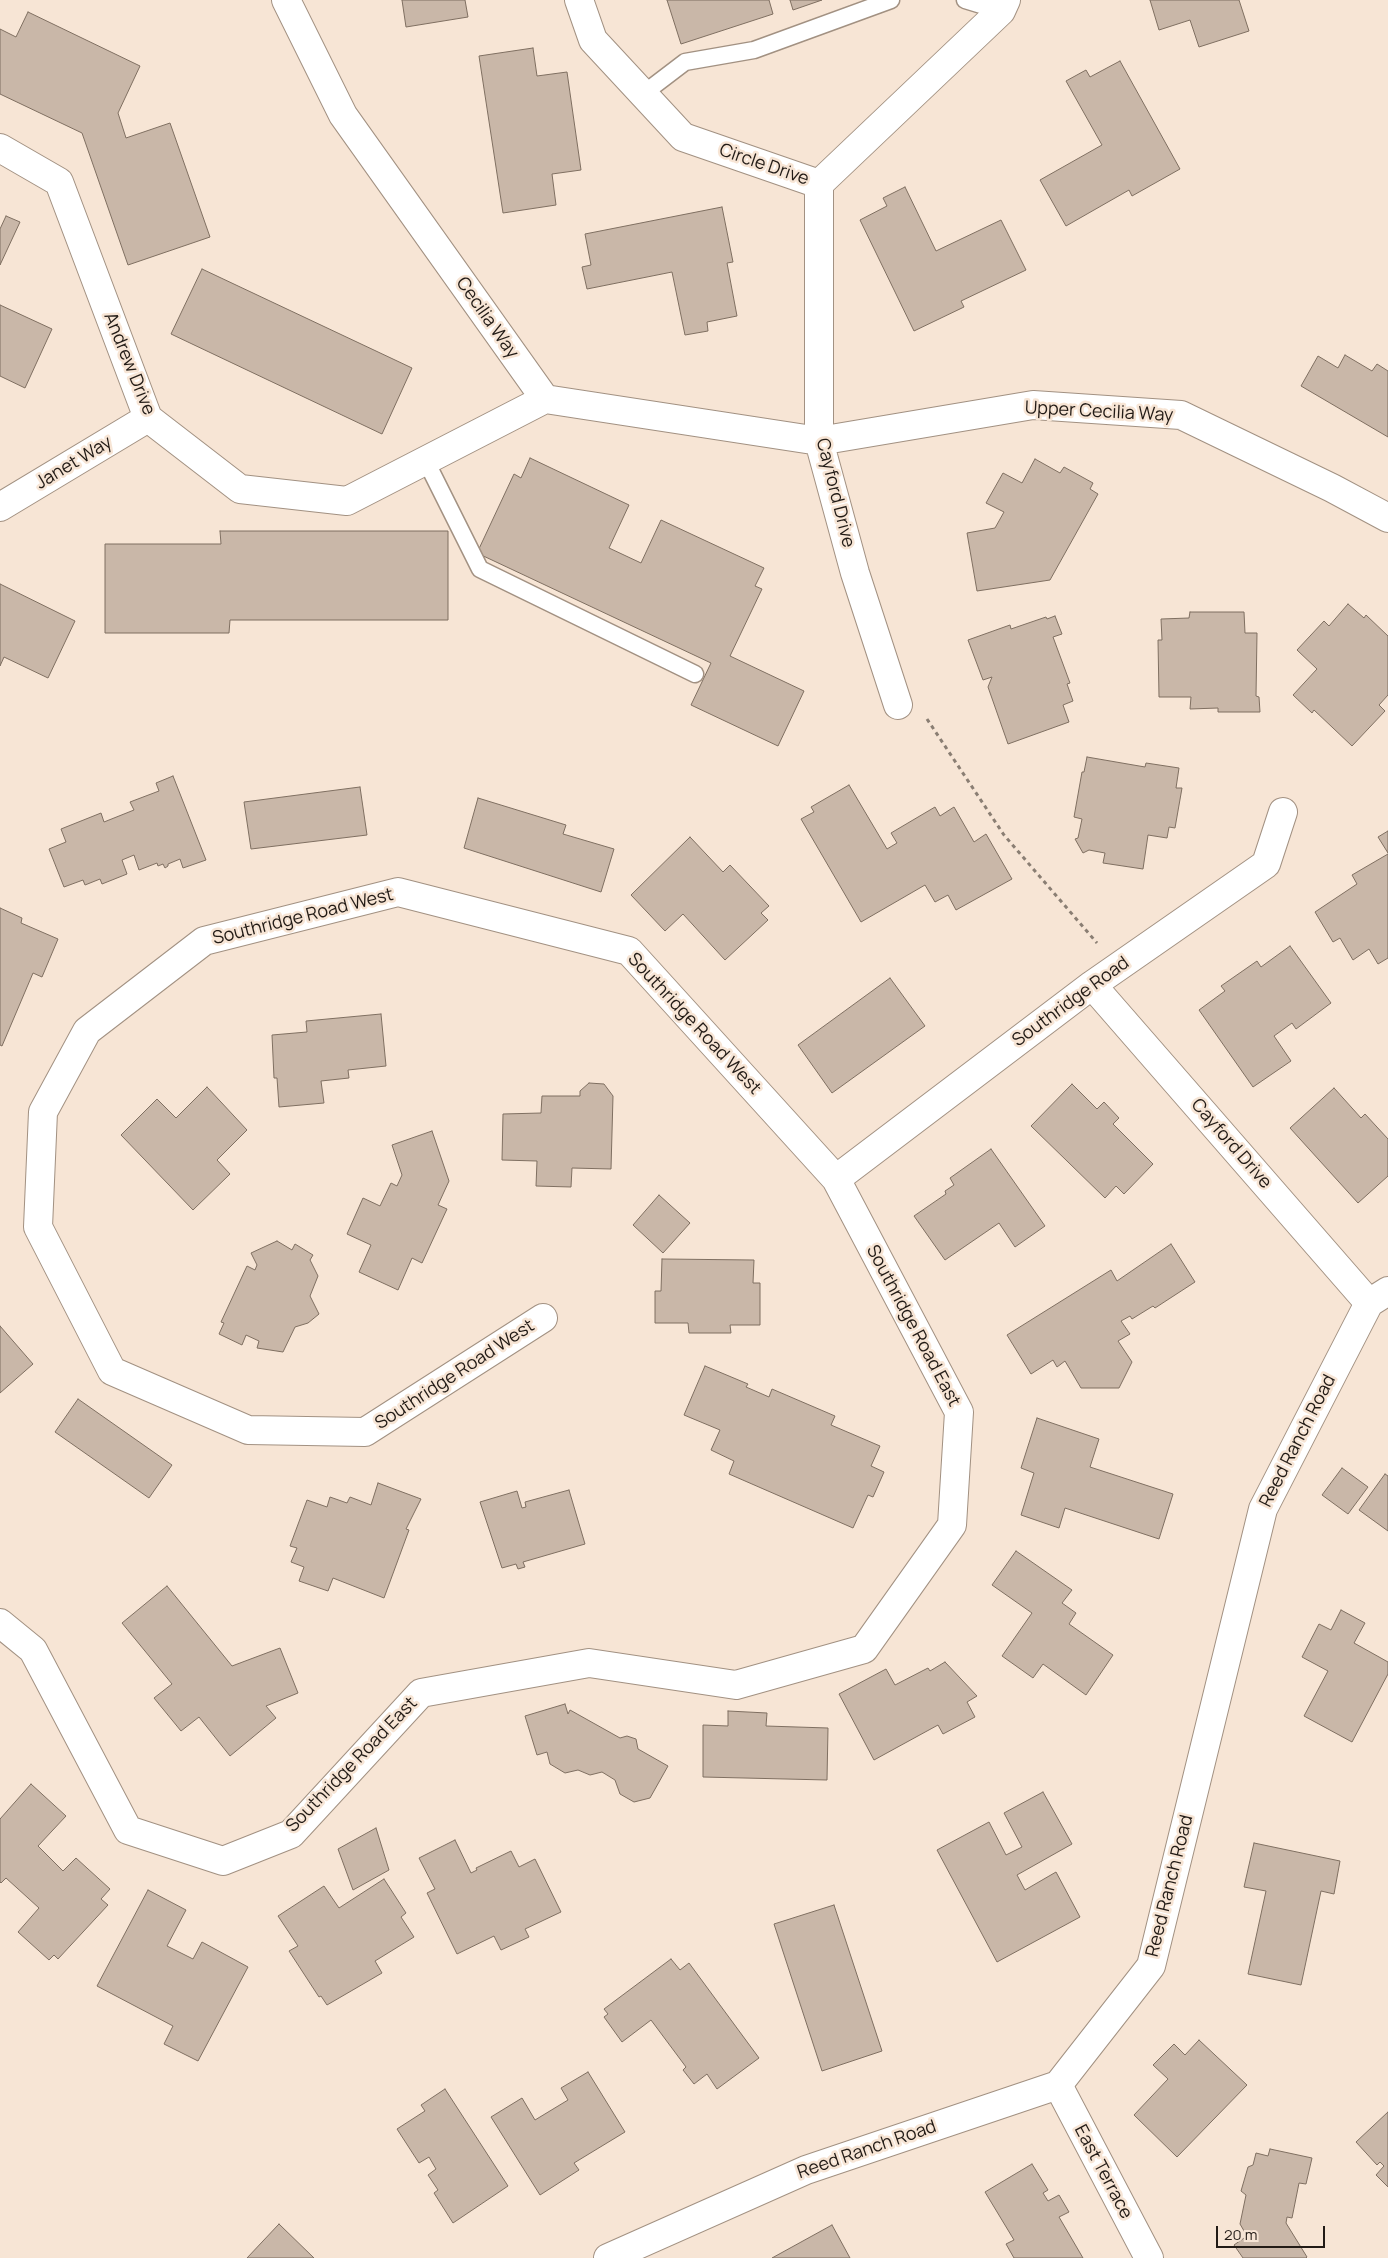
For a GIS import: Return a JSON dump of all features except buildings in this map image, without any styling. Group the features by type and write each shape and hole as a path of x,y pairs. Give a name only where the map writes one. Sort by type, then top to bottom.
{"street":[{"name":"Cecilia Way","path":"286,0 343,115 545,399"},
{"name":"Circle Drive","path":"579,0 594,40 683,137 819,184 1004,5"},
{"name":"Andrew Drive","path":"0,148 59,182 148,418 240,489 348,501 545,399"},
{"name":"Cayford Drive","path":"819,184 819,440 855,572 898,705"},
{"path":"545,399 819,440"},
{"name":"Upper Cecilia Way","path":"819,440 1033,405 1181,415 1332,488 1388,518"},
{"name":"Janet Way","path":"0,507 148,418"},
{"name":"Southridge Road","path":"836,1179 1092,985 1266,864 1283,812"},
{"name":"Southridge Road West","path":"543,1318 366,1432 248,1430 112,1371 38,1227 43,1112 86,1030 204,941 398,892 629,951 836,1179"},
{"name":"Cayford Drive","path":"1092,985 1378,1297"},
{"name":"Southridge Road East","path":"0,1623 33,1650 128,1830 223,1861 291,1834 421,1693 589,1663 736,1685 864,1649 952,1525 960,1412 836,1179"},
{"name":"Reed Ranch Road","path":"616,2257 806,2170 1058,2085 1151,1966 1263,1509 1378,1297"},
{"name":"East Terrace","path":"1058,2085 1149,2258"}],"lane":[{"path":"643,94 685,62 754,50 891,0"},
{"path":"965,0 1004,5"},
{"path":"426,461 480,569 694,674"}],"path":[{"path":"923,714 1004,835 1100,946 1092,985"}]}
